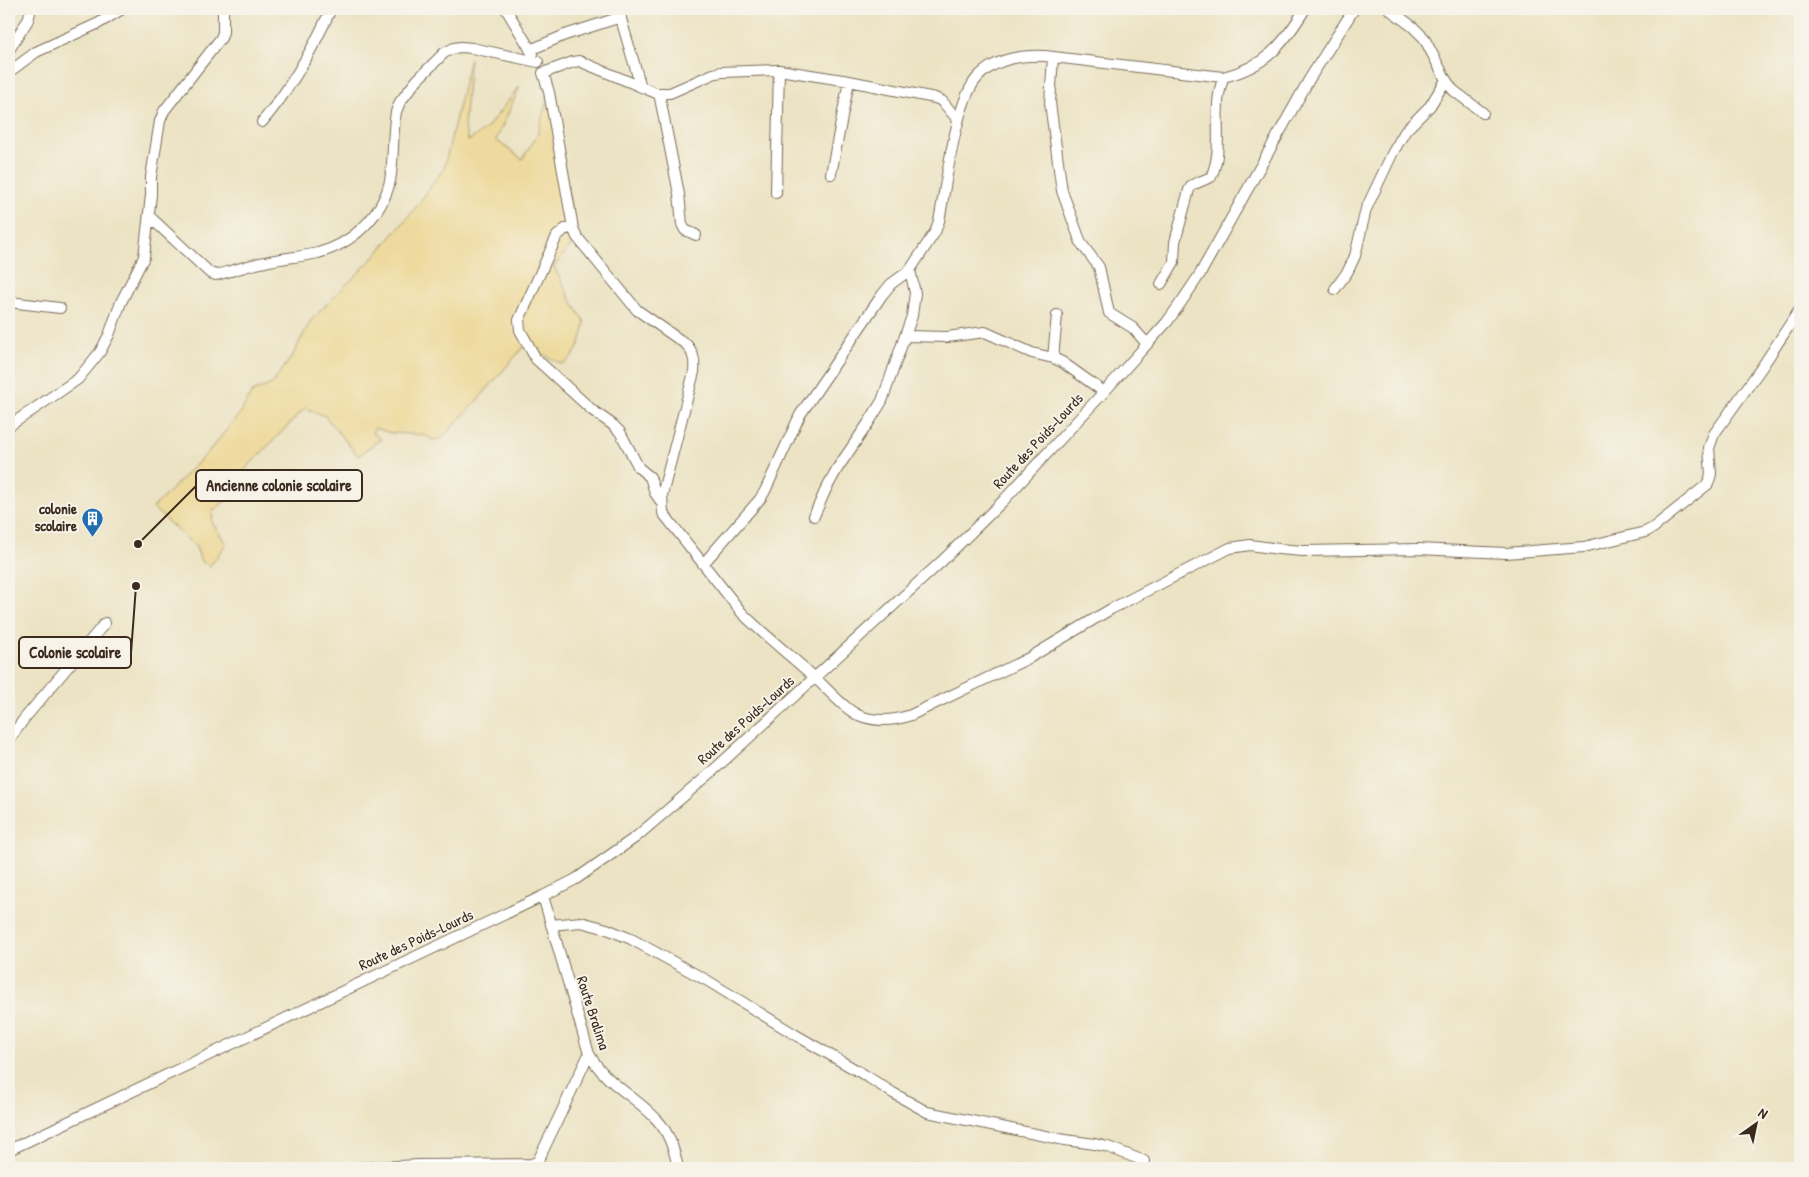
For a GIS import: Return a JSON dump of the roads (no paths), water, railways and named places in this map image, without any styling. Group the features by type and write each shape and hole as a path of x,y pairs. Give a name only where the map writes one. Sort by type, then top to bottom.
{"street":[{"path":"9,50 28,20 31,9"},
{"path":"9,72 36,52 99,23 122,9"},
{"path":"9,426 78,380 100,352 109,335 121,302 144,257 151,177 162,116 221,38 224,32 223,9"},
{"path":"262,122 286,91 316,40 331,9"},
{"path":"506,9 538,62 549,92 572,228 577,237 636,310 687,345 692,351 694,372 662,495 663,513 755,626 815,677 851,711 857,714 886,720 900,719 1000,673 1144,592 1222,552 1239,546 1250,545 1304,550 1418,549 1506,553 1584,547 1645,532 1653,528 1708,484 1711,474 1709,448 1714,434 1762,367 1800,309"},
{"path":"703,564 765,491 800,416 867,316 891,284 910,270 935,232 939,221 958,120 971,87 982,73 1008,60 1019,57 1053,57 1223,77 1237,74 1264,60 1289,35 1305,9"},
{"name":"Route des Poids-Lourds","path":"9,1150 543,896 576,879 636,837 706,777 936,567 977,527 1167,322 1200,274 1310,78 1354,9"},
{"path":"1389,9 1424,38 1446,80 1460,96 1483,113"},
{"path":"530,50 619,13 641,87"},
{"path":"149,216 210,273 216,275 265,262 331,249 345,242 362,229 376,213 390,182 396,112 400,102 444,53 461,47 538,62"},
{"path":"1053,57 1050,103 1062,191 1081,243 1099,267 1109,313 1133,328 1147,344"},
{"path":"543,73 579,61 641,87 659,93 670,94 721,72 779,70 849,81 935,98 942,101 958,120"},
{"path":"776,193 779,70"},
{"path":"1161,284 1174,262 1175,242 1189,190 1192,185 1211,177 1216,168 1218,105 1223,77"},
{"path":"1335,289 1348,271 1355,256 1366,209 1393,152 1406,130 1430,106 1446,80"},
{"path":"830,174 849,81"},
{"path":"659,93 679,194 682,224 686,230 696,235"},
{"path":"572,228 564,229 557,236 520,320 520,330 536,359 592,410 620,432 639,468 650,477 655,493 662,503"},
{"path":"814,516 837,469 882,401 914,304 910,270"},
{"path":"9,302 60,308"},
{"path":"1053,358 1057,315"},
{"path":"905,336 947,337 985,332 1032,352 1062,362 1104,392"},
{"path":"9,740 24,719 105,623"},
{"name":"Route Bralima","path":"543,896 589,1054 596,1067 607,1078 660,1122 676,1154 678,1168"},
{"path":"551,925 581,922 631,939 708,981 893,1094 927,1112 1065,1140 1095,1144 1144,1161"},
{"path":"356,1168 419,1165 532,1164 538,1161 589,1054"}],"place":[{"name":"colonie scolaire","path":"93,537"},
{"name":"Ancienne colonie scolaire","path":"138,544"},
{"name":"Colonie scolaire","path":"136,586"}]}
